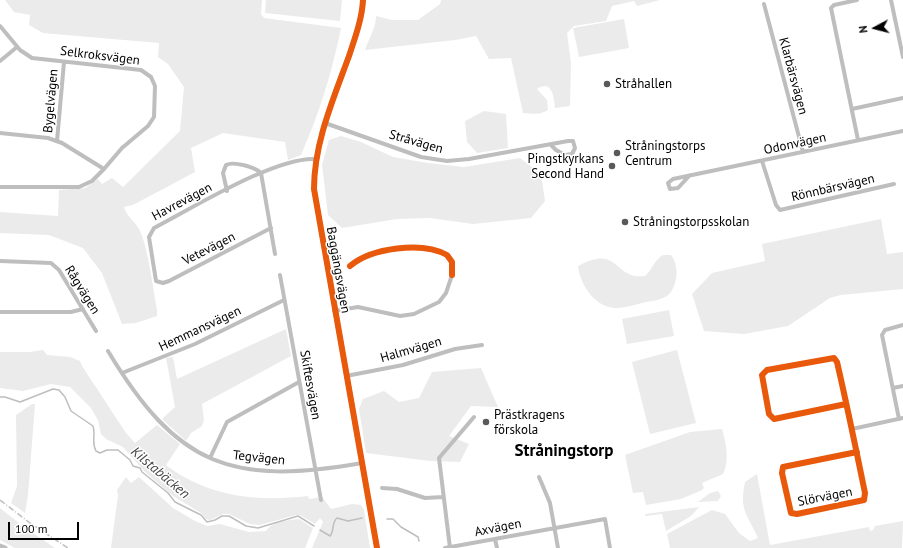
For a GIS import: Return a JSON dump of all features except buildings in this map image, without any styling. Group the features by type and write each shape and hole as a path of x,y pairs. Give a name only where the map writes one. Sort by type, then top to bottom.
{"street":[{"name":"Baggängsvägen","path":"364,0 355,39 325,123 316,159 314,177 316,206 377,548"},
{"path":"857,0 834,5 831,8 858,140"},
{"path":"891,0 903,57"},
{"name":"Klarbärsvägen","path":"764,4 803,152"},
{"name":"Selkroksvägen","path":"0,26 17,47 25,55 32,58 134,69 147,73 154,81 155,112 152,122 122,148 92,181 79,187 0,187"},
{"path":"0,61 17,47"},
{"name":"Bygelvägen","path":"57,141 64,62"},
{"path":"852,109 903,98"},
{"name":"Stråvägen","path":"325,123 421,157 443,161 469,159 573,141 575,148 572,154 566,155 556,150 552,145"},
{"name":"Odonvägen","path":"690,175 678,188 670,189 668,183 673,179 690,175 762,161 903,131"},
{"path":"0,133 41,136 57,141 104,169"},
{"name":"Havrevägen","path":"156,281 149,236 150,231 261,173 299,159 316,159"},
{"name":"Rönnbärsvägen","path":"762,161 776,205 780,210 894,184"},
{"name":"Havrevägen","path":"227,191 223,173 226,165 232,164 254,168 261,173"},
{"path":"261,173 275,254"},
{"name":"Vetevägen","path":"156,281 163,283 169,281 271,228"},
{"name":"Rågvägen","path":"0,261 52,263 59,270 96,331"},
{"name":"Skiftesvägen","path":"280,274 321,500"},
{"path":"334,311 358,306 400,316 414,314 439,302 446,293 452,275"},
{"name":"Hemmansvägen","path":"122,373 190,347 284,300"},
{"path":"0,312 71,312 82,309"},
{"path":"852,429 901,418 893,388 882,332 889,328 903,325"},
{"name":"Halmvägen","path":"346,376 403,365 455,349 482,345"},
{"name":"Tegvägen","path":"108,350 144,405 167,430 190,448 210,458 226,465 249,470 315,470 362,463"},
{"name":"Slörvägen","path":"846,404 774,419 770,414 762,375 767,370 834,358 837,362 857,452 865,493 864,500 797,514 791,513 781,470 783,467 857,452"},
{"path":"210,458 227,422 300,382"},
{"path":"893,388 903,386"},
{"path":"449,548 439,458 474,417"},
{"path":"539,477 550,502 558,548"},
{"path":"382,488 397,489 425,498 443,497"},
{"name":"Axvägen","path":"449,548 554,527 605,519 610,548"},
{"path":"495,539 497,548"},
{"path":"0,546 5,548"}],"shaded area":[{"path":"5,0 262,0 261,14 264,18 341,28 324,93 314,124 301,155 288,160 285,142 223,133 191,148 195,172 133,205 124,207 142,236 150,268 157,316 136,323 122,324 102,273 83,248 49,235 0,233 0,212 58,216 59,190 85,188 98,179 102,184 112,178 123,187 180,131 184,87 168,64 158,57 159,43 43,33 29,25 30,15 14,12"},
{"path":"266,0 342,0 340,21 265,13"},
{"path":"441,0 660,0 637,6 634,1 612,6 606,21 574,26 567,33 571,63 570,106 555,108 551,91 546,86 542,86 537,89 547,100 548,110 542,113 533,114 523,113 511,58 489,59 476,36 455,40 365,50 374,29 376,16 392,20 418,20 440,4"},
{"path":"624,19 629,48 579,57 573,28"},
{"path":"484,111 506,114 508,148 477,153 467,142 465,121"},
{"path":"341,136 361,142 393,157 428,163 464,167 520,158 541,174 545,201 531,218 473,224 430,218 397,219 342,228 328,215 322,165 329,140"},
{"path":"881,219 887,254 903,252 903,289 841,295 830,298 788,326 744,334 704,331 692,294 712,273 765,261 762,244"},
{"path":"663,255 671,255 674,259 677,273 675,283 669,294 653,301 626,307 611,308 597,301 591,295 586,289 579,274 578,266 592,260 602,258 609,260 627,273 635,276 645,276"},
{"path":"669,310 674,336 627,344 622,319"},
{"path":"286,329 291,356 202,404 204,420 202,426 191,433 186,441 162,419 175,407 166,358 173,357 177,379"},
{"path":"43,350 47,355 70,357 80,361 126,433 135,443 157,425 180,444 166,465 182,476 199,484 234,495 270,498 308,496 309,499 322,497 331,509 352,504 361,505 364,510 370,548 312,548 323,522 320,518 315,524 300,515 296,515 260,525 250,524 229,514 223,514 210,520 206,519 201,513 173,496 145,472 123,447 106,439 101,434 98,420 91,408 70,387 51,384 23,391 0,388 0,352 30,352"},
{"path":"677,350 696,423 650,434 632,362"},
{"path":"481,368 498,407 471,406 449,436 469,444 460,462 430,461 366,453 359,409 363,399 384,391 399,402 419,398 432,372"},
{"path":"32,404 35,404 28,495 25,513 11,503 17,486 16,415"},
{"path":"722,429 727,452 725,469 723,474 702,483 704,488 702,490 681,499 646,505 643,492 633,493 625,455 690,432"},
{"path":"757,474 770,545 869,527 870,531 873,530 875,526 903,521 902,548 670,548 667,534 712,510 725,514 739,533 750,541 758,538 745,512 743,499 745,482"},
{"path":"126,477 131,483 139,477 173,508 207,526 220,524 249,532 266,531 272,525 299,519 313,528 305,548 111,548 118,495 117,490"},
{"path":"718,491 721,496 718,501 698,502 710,493"},
{"path":"699,507 691,516 666,531 662,514 645,516 645,514"},
{"path":"0,508 24,527 55,548 15,548 0,540"}],"waterway":[{"name":"Kilstabäcken","path":"0,397 5,397 20,402 53,389 59,390 65,397 71,411 93,426 94,445 96,451 100,453 107,450 118,450 130,460 133,466 140,468 142,472 168,493 175,502 201,515 207,522 222,516 229,516 246,526 258,528 298,516 314,526"},
{"name":"Kilstabäcken","path":"320,530 330,536 334,522 337,518 348,521 362,518"},
{"name":"Kilstabäcken","path":"387,519 393,519 401,527 418,537 419,541"}],"railway":[{"path":"0,500 30,523 68,548"}],"cycle path":[{"path":"363,0 356,35 321,138 317,155 314,189 377,548"},
{"path":"350,266 359,260 383,251 397,248 424,248 447,255 452,262 452,275"},
{"path":"846,404 774,419 769,414 762,375 767,370 834,358 837,362 855,444 858,460 865,493 864,500 797,514 791,513 782,473 783,467 857,452"}],"place":[{"name":"Stråhallen","path":"607,84"},
{"name":"Stråningstorps Centrum","path":"617,153"},
{"name":"Pingstkyrkans Second Hand","path":"612,166"},
{"name":"Stråningstorpsskolan","path":"625,222"},
{"name":"Prästkragens förskola","path":"486,422"}],"district":[{"name":"Stråningstorp","path":"564,451"}]}
